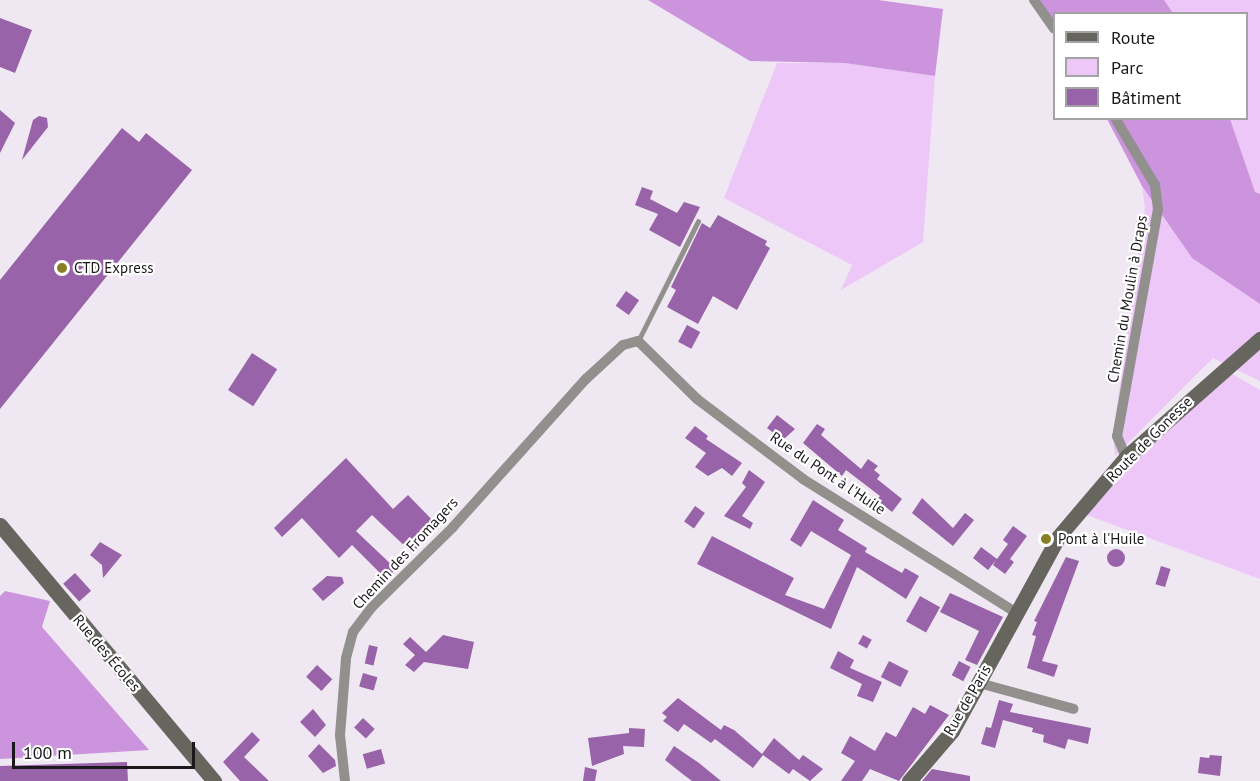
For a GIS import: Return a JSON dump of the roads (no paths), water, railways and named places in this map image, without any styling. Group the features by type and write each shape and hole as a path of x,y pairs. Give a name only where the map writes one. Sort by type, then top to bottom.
{"street":[{"path":"1034,0 1053,28"},
{"name":"Chemin du Moulin à Draps","path":"1116,120 1155,184 1158,209 1117,436 1126,457"},
{"name":"Route de Gonesse","path":"1015,612 1058,537 1126,457 1260,339"},
{"name":"Rue du Pont à l'Huile","path":"638,341 698,399 803,479 1015,612"},
{"name":"Chemin des Fromagers","path":"345,781 340,735 346,658 353,632 372,607 453,527 586,379 623,345 638,341"},
{"name":"Rue des Écoles","path":"0,525 214,781"},
{"name":"Rue de Paris","path":"909,781 952,731 1015,612"},
{"path":"978,683 1074,709"}],"lane":[{"path":"638,341 698,221"}],"place":[{"name":"CTD Express","path":"62,268"},
{"name":"Pont à l'Huile","path":"1046,539"}]}
